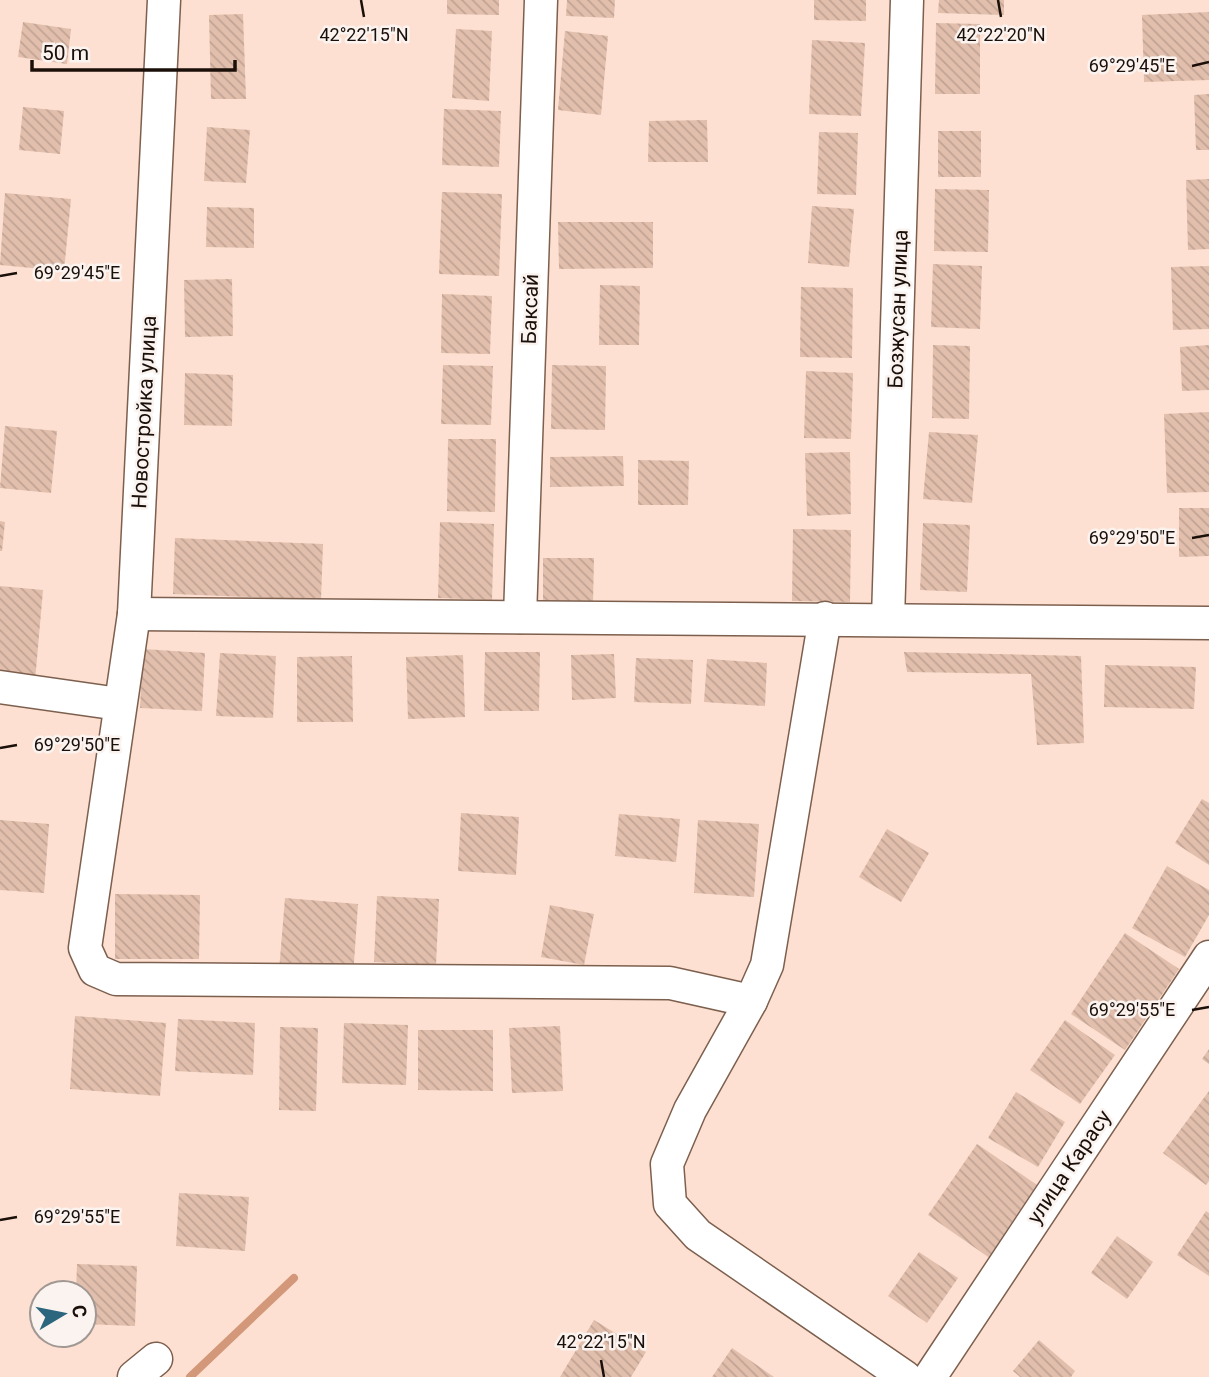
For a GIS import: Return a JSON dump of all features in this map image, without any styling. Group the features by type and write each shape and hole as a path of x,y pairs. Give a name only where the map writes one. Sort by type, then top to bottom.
{"street":[{"name":"Новостройка улица","path":"164,0 134,614 85,947 95,970 116,978 670,983 751,1001"},
{"name":"Баксай","path":"520,617 541,0"},
{"name":"Бозжусан улица","path":"888,619 907,0"},
{"path":"134,614 1209,623"},
{"path":"825,618 767,965 751,1001 690,1110 667,1164 670,1204 698,1235 905,1377"},
{"path":"0,687 119,704"},
{"name":"улица Карасу","path":"930,1377 1209,957"}],"building":[{"path":"447,0 499,0 499,15 447,14"},
{"path":"567,0 615,0 614,18 566,16"},
{"path":"814,0 866,0 866,21 814,20"},
{"path":"939,0 1004,0 1004,15 938,13"},
{"path":"1209,12 1209,80 1144,82 1142,15"},
{"path":"243,14 246,99 211,99 209,15"},
{"path":"23,22 71,29 67,64 18,57"},
{"path":"936,23 980,24 980,94 935,94"},
{"path":"456,29 492,31 489,101 452,98"},
{"path":"565,31 608,36 601,115 558,110"},
{"path":"812,40 865,43 861,116 809,114"},
{"path":"1209,94 1209,150 1196,150 1194,95"},
{"path":"23,107 64,111 60,154 19,150"},
{"path":"444,109 501,111 499,167 442,165"},
{"path":"707,120 708,162 648,162 649,121"},
{"path":"207,127 250,130 246,183 204,181"},
{"path":"938,131 981,131 981,177 938,177"},
{"path":"819,132 858,133 856,195 817,194"},
{"path":"1209,179 1209,249 1188,250 1186,180"},
{"path":"935,189 989,190 988,252 934,251"},
{"path":"442,192 502,194 499,276 439,274"},
{"path":"5,193 71,199 64,271 0,265"},
{"path":"812,206 854,209 849,267 808,263"},
{"path":"207,207 254,208 254,248 206,247"},
{"path":"558,222 653,222 653,268 559,269"},
{"path":"933,264 982,266 980,329 931,327"},
{"path":"1209,266 1209,329 1173,330 1171,267"},
{"path":"232,279 233,336 185,337 184,280"},
{"path":"600,285 640,286 639,345 599,345"},
{"path":"801,287 853,288 852,358 800,357"},
{"path":"442,294 492,296 490,354 441,353"},
{"path":"933,345 970,346 969,419 932,418"},
{"path":"1209,345 1209,390 1182,391 1180,347"},
{"path":"443,365 493,366 491,425 441,424"},
{"path":"552,365 606,366 605,430 551,429"},
{"path":"806,371 853,373 851,439 804,438"},
{"path":"185,373 233,375 232,426 184,425"},
{"path":"1209,412 1209,492 1167,493 1164,414"},
{"path":"5,426 57,431 51,493 0,488"},
{"path":"929,432 978,435 972,503 923,499"},
{"path":"448,439 496,439 495,512 447,511"},
{"path":"850,452 851,514 807,516 805,453"},
{"path":"623,456 624,486 550,487 550,457"},
{"path":"638,460 689,461 688,505 638,505"},
{"path":"1179,508 1209,508 1209,556 1179,557"},
{"path":"0,521 5,522 2,551 0,551"},
{"path":"440,522 494,524 492,600 438,598"},
{"path":"923,523 970,525 967,592 920,590"},
{"path":"793,529 851,530 850,602 792,601"},
{"path":"175,538 323,544 321,600 173,594"},
{"path":"543,558 594,558 593,603 543,603"},
{"path":"0,586 43,590 35,681 0,678"},
{"path":"143,649 205,653 202,711 140,708"},
{"path":"485,652 540,652 539,711 484,711"},
{"path":"904,652 1081,656 1084,743 1037,745 1031,674 907,672"},
{"path":"220,653 276,656 273,718 216,716"},
{"path":"614,654 616,698 572,700 571,655"},
{"path":"463,655 465,717 408,719 406,657"},
{"path":"352,656 353,722 297,722 297,657"},
{"path":"636,658 693,660 691,704 634,702"},
{"path":"707,659 767,663 765,706 704,702"},
{"path":"1105,665 1196,667 1194,709 1104,707"},
{"path":"1202,799 1209,803 1209,865 1175,843"},
{"path":"461,813 519,817 516,875 458,871"},
{"path":"619,814 680,819 676,862 615,856"},
{"path":"0,820 49,824 44,893 0,890"},
{"path":"698,820 759,824 754,897 694,893"},
{"path":"887,829 929,853 901,902 859,877"},
{"path":"1167,866 1209,890 1209,915 1185,957 1132,928"},
{"path":"115,894 200,895 199,959 115,959"},
{"path":"377,896 439,899 436,965 374,962"},
{"path":"285,898 358,904 353,977 279,971"},
{"path":"550,905 594,914 584,965 541,957"},
{"path":"1125,933 1179,969 1125,1050 1071,1014"},
{"path":"75,1016 166,1023 160,1096 70,1089"},
{"path":"178,1019 255,1023 253,1075 175,1071"},
{"path":"1065,1020 1115,1055 1080,1104 1030,1070"},
{"path":"344,1023 408,1025 406,1085 342,1083"},
{"path":"560,1026 563,1091 512,1093 509,1028"},
{"path":"280,1027 318,1028 316,1111 279,1110"},
{"path":"418,1030 493,1030 493,1091 418,1090"},
{"path":"1209,1049 1209,1064 1202,1059"},
{"path":"1209,1091 1209,1181 1206,1185 1163,1153"},
{"path":"1016,1092 1065,1122 1038,1167 988,1138"},
{"path":"977,1144 1040,1187 991,1259 928,1215"},
{"path":"179,1193 249,1197 245,1251 176,1246"},
{"path":"1206,1211 1209,1213 1209,1276 1177,1255"},
{"path":"1117,1236 1153,1262 1127,1299 1091,1273"},
{"path":"919,1252 958,1278 927,1323 888,1296"},
{"path":"77,1264 137,1266 135,1326 98,1325 98,1279 76,1279"},
{"path":"594,1320 646,1352 631,1377 560,1377"},
{"path":"1039,1340 1075,1371 1071,1377 1020,1377 1013,1371"},
{"path":"732,1348 774,1377 712,1377"}],"waterway":[{"path":"190,1377 294,1278"}]}
